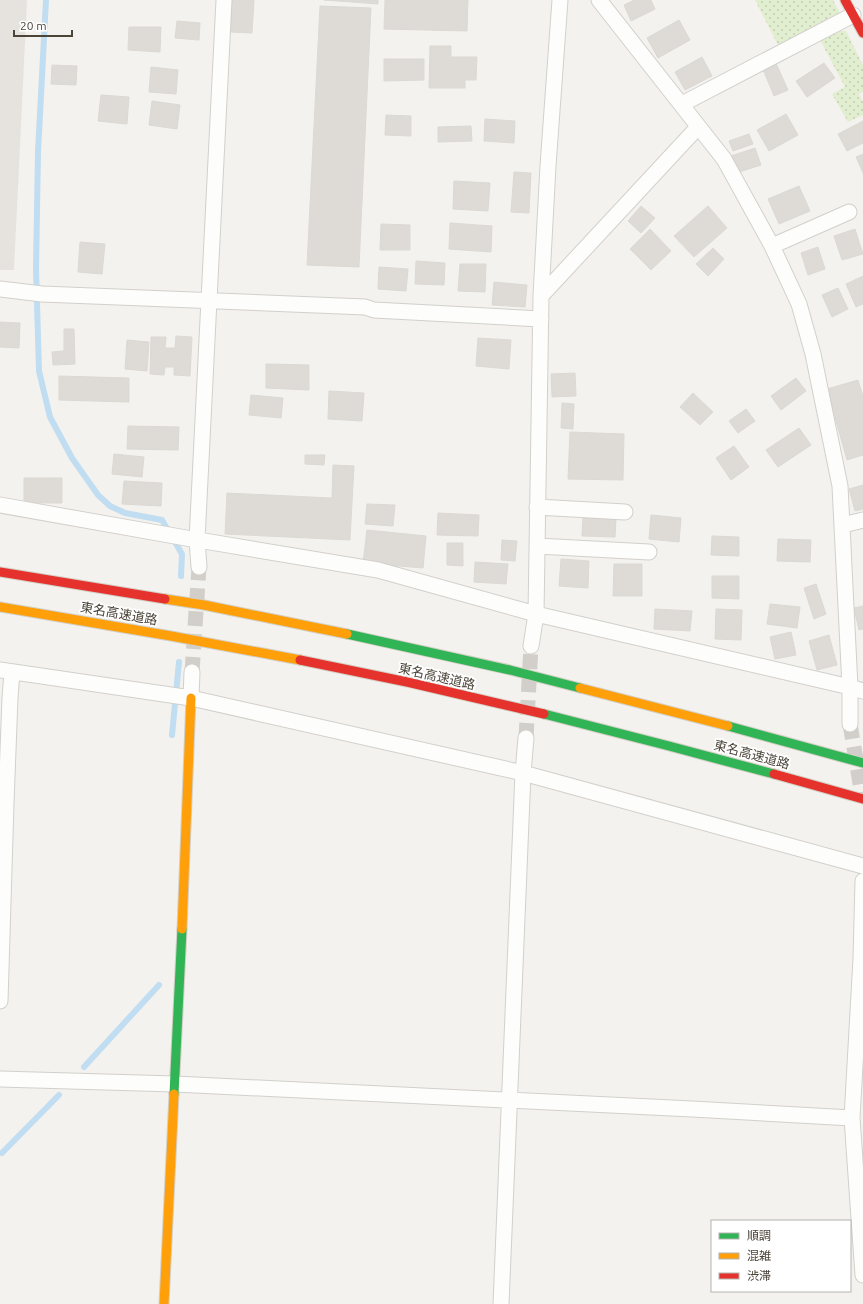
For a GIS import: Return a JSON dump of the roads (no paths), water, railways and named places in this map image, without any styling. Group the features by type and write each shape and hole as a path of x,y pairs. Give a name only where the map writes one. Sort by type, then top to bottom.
{"main road":[{"path":"845,0 863,33"},
{"name":"東名高速道路","path":"0,572 204,605 510,670 666,709 863,763"},
{"name":"東名高速道路","path":"0,607 190,639 356,672 494,702 657,742 863,799"},
{"path":"164,1304 175,1084 189,698"}],"street":[{"path":"198,567 192,539 208,300 224,0"},
{"path":"531,646 536,614 541,296 548,166 560,0"},
{"path":"599,0 724,159 772,246 799,304 813,354 840,486 857,689 850,724"},
{"path":"682,104 853,15"},
{"path":"541,296 698,127"},
{"path":"772,246 848,212"},
{"path":"0,289 42,294 208,300 541,319"},
{"path":"0,505 378,570 536,614 857,689"},
{"path":"537,507 625,512"},
{"path":"843,525 863,520"},
{"path":"537,546 649,552"},
{"path":"0,1001 2,857 10,698 6,671 189,698 523,773 863,866"},
{"path":"189,698 192,672"},
{"path":"501,1304 523,773 526,738"},
{"path":"863,881 856,1126 863,1275"},
{"path":"0,1079 175,1084 692,1109 856,1126"}],"waterway":[{"path":"46,0 38,152 36,269 39,371 50,417 72,458 98,495 110,506 125,513 162,520 182,554 181,576"},
{"path":"172,735 179,662"},
{"path":"84,1067 159,985"},
{"path":"2,1153 59,1095"}],"tunnel":[{"path":"192,672 199,567"},
{"path":"526,738 531,646"},
{"path":"850,724 863,801"}]}
